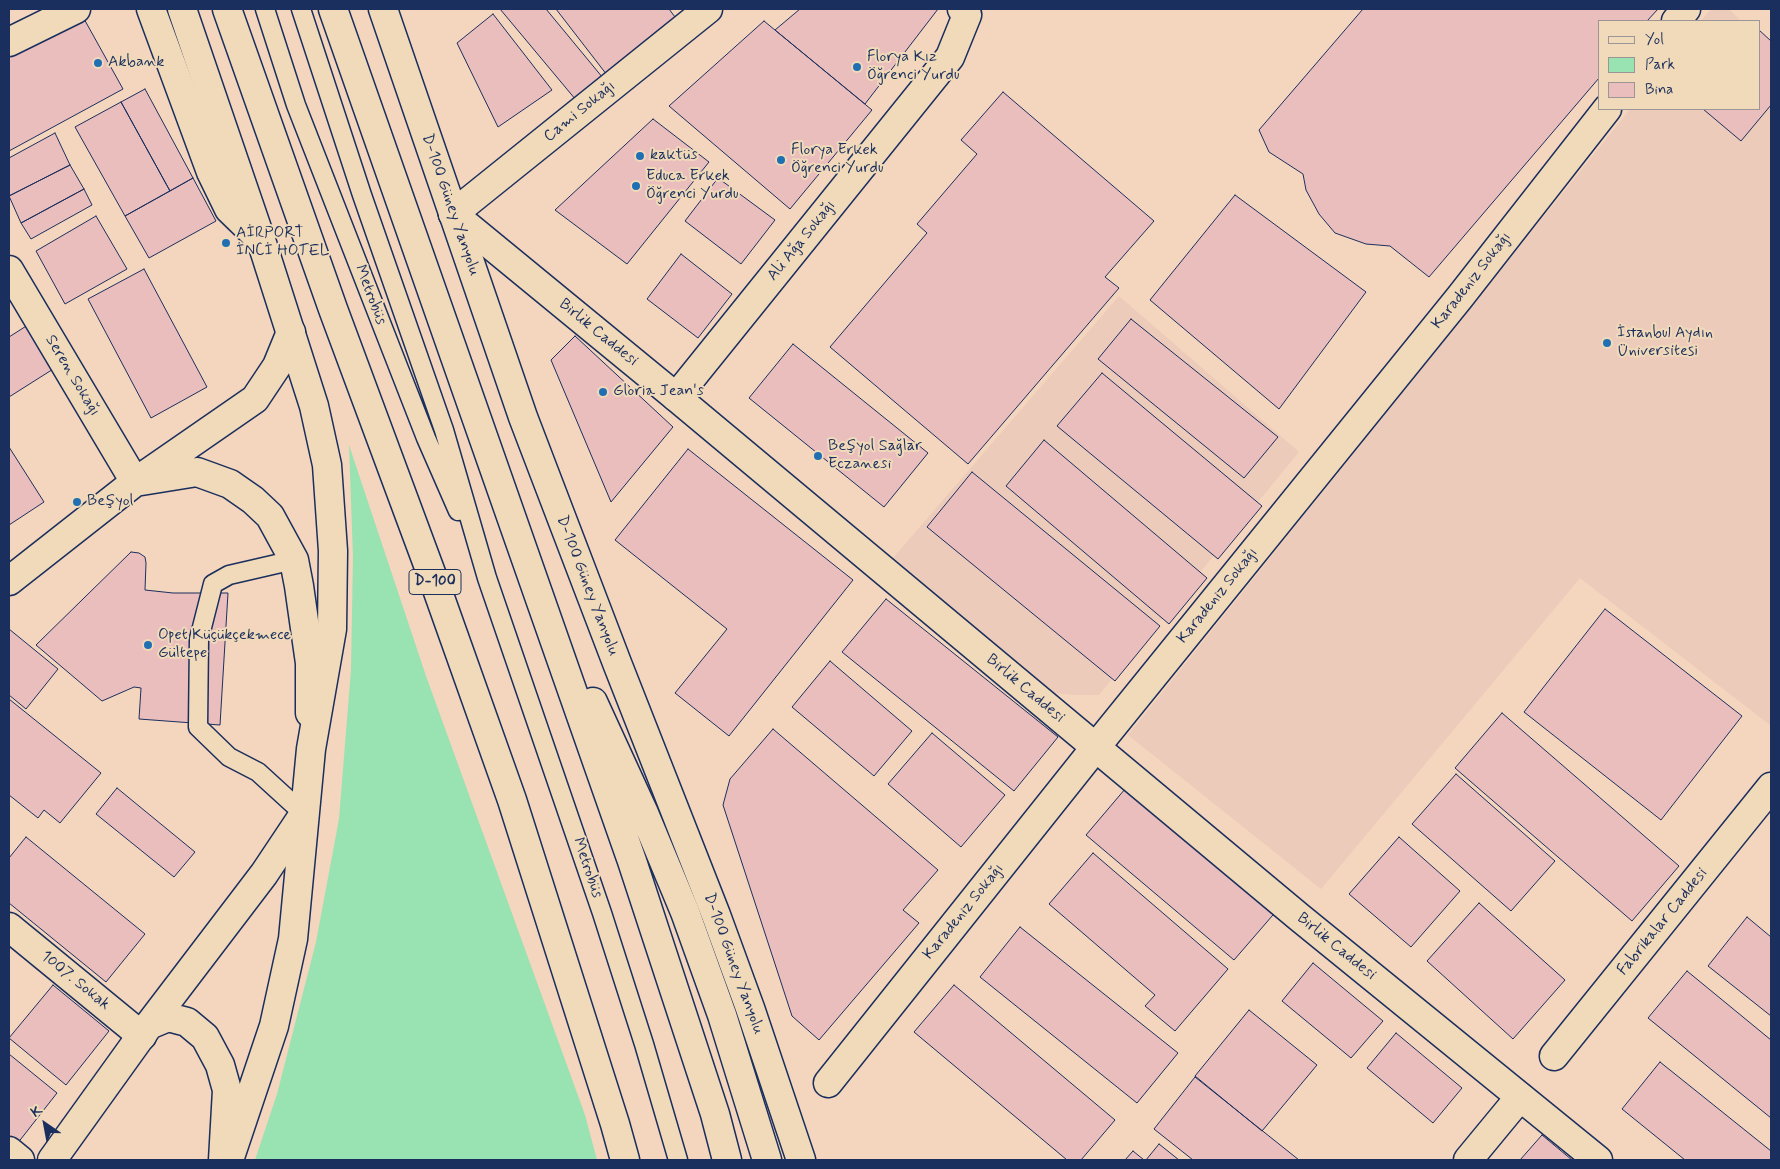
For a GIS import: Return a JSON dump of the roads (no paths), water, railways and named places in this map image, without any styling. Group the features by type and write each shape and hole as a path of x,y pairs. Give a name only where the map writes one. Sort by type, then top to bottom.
{"main road":[{"path":"9,42 76,9"},
{"path":"151,9 211,172 229,208 262,240"},
{"path":"182,9 262,240 314,406 326,465 334,551 332,629 311,749 293,939 276,1016 230,1160"},
{"name":"D-100","path":"227,9 333,309 437,589 512,800 625,1160"},
{"path":"333,9 632,861 712,1105 727,1160"},
{"name":"D-100 Güney Yanyolu","path":"383,9 523,417 746,999 801,1160"},
{"name":"Cami Sokağı","path":"453,214 708,9"},
{"name":"Ali Ağa Sokağı","path":"676,397 950,57 967,14 962,9"},
{"path":"1677,20 1686,9"},
{"name":"Karadeniz Sokağı","path":"828,1083 1607,110"},
{"name":"Birlik Caddesi","path":"453,214 676,397 1299,918 1598,1160"},
{"name":"Seren Sokağı","path":"9,270 135,482"},
{"path":"9,581 135,482 254,399 277,366 291,332"},
{"path":"135,482 197,472 230,484 253,500 270,516 294,560 299,586 310,663 311,749"},
{"path":"545,613 590,695 643,811 682,903 725,1024 768,1160"},
{"name":"Fabrikalar Caddesi","path":"1554,1056 1771,787"},
{"path":"52,1160 264,874 304,814"},
{"name":"1007. Sokak","path":"9,927 146,1031"},
{"path":"146,1031 168,1017 187,1022 205,1037 220,1065 227,1090 223,1160"},
{"path":"1468,1160 1520,1097"},
{"path":"9,1152 20,1160"}],"lane":[{"name":"Metrobüs","path":"265,9 296,105 426,438 487,578"},
{"name":"Metrobüs","path":"301,9 362,195 444,430 487,578 602,913 644,1044 678,1160"},
{"path":"294,560 230,575 213,584 199,639 198,727 228,757 258,772 304,814"}],"place":[{"name":"Akbank","path":"98,63"},
{"name":"Florya Kız Öğrenci Yurdu","path":"857,67"},
{"name":"kaktüs","path":"640,156"},
{"name":"Florya Erkek Öğrenci Yurdu","path":"781,160"},
{"name":"Educa Erkek Öğrenci Yurdu","path":"636,186"},
{"name":"AİRPORT İNCİ HOTEL","path":"226,243"},
{"name":"İstanbul Aydın Üniversitesi","path":"1607,343"},
{"name":"Gloria Jean's","path":"603,392"},
{"name":"Beşyol Sağlar Eczanesi","path":"818,456"},
{"name":"Beşyol","path":"77,502"},
{"name":"Opet Küçükçekmece Gültepe","path":"148,645"}]}
